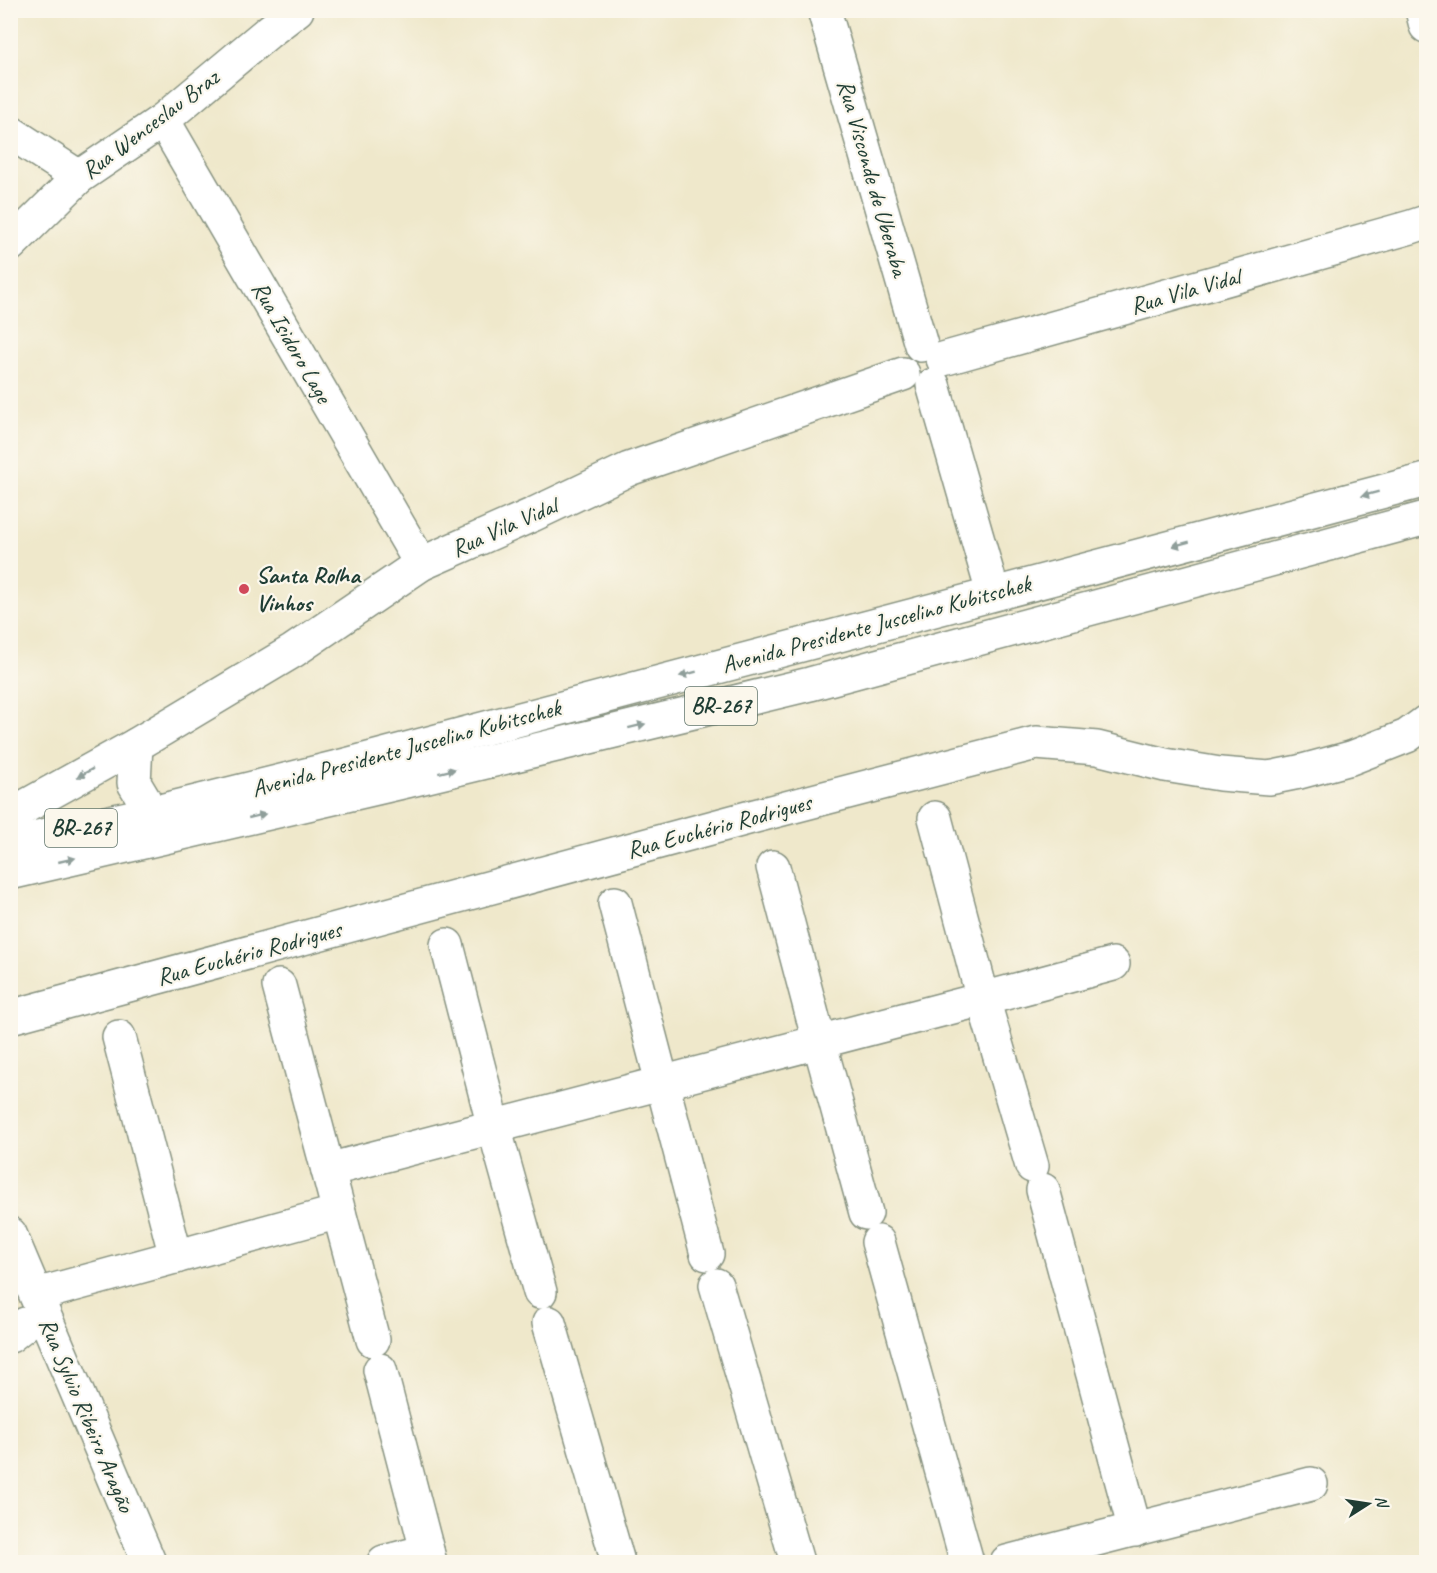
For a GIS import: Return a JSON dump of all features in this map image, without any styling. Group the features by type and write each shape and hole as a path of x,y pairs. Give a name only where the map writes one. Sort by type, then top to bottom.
{"main road":[{"name":"Rua Wenceslau Braz","path":"10,245 79,177 163,120 297,10"},
{"name":"Rua Visconde de Uberaba","path":"824,10 925,366 993,593"},
{"path":"1422,10 1426,26"},
{"name":"Rua Isidoro Lage","path":"163,120 421,564"},
{"path":"10,132 79,177"},
{"name":"Rua Vila Vidal","path":"10,815 136,745 293,651 421,564 629,469 925,366 1426,222"},
{"name":"Avenida Presidente Juscelino Kubitschek","path":"10,843 152,813 345,765 1426,480"},
{"name":"Avenida Presidente Juscelino Kubitschek","path":"10,873 810,684 1426,518"},
{"name":"Rua Euchério Rodrigues","path":"10,1017 1036,742 1097,748 1165,765 1220,774 1269,778 1351,758 1407,736 1426,722"},
{"path":"136,745 134,783 152,813"},
{"path":"935,818 983,999 1037,1178 1135,1530"},
{"path":"774,867 819,1041 967,1563"},
{"path":"615,903 707,1254"},
{"path":"447,945 540,1292"},
{"path":"327,1170 1113,964"},
{"path":"279,986 429,1557 384,1563"},
{"path":"119,1038 176,1257"},
{"path":"24,1318 176,1257 339,1212"},
{"name":"Rua Sylvio Ribeiro Aragão","path":"10,1234 24,1318 149,1563"},
{"path":"716,1285 797,1563"},
{"path":"549,1323 618,1563"},
{"path":"1007,1563 1311,1484"}],"place":[{"name":"Santa Rolha Vinhos","path":"244,589"}]}
